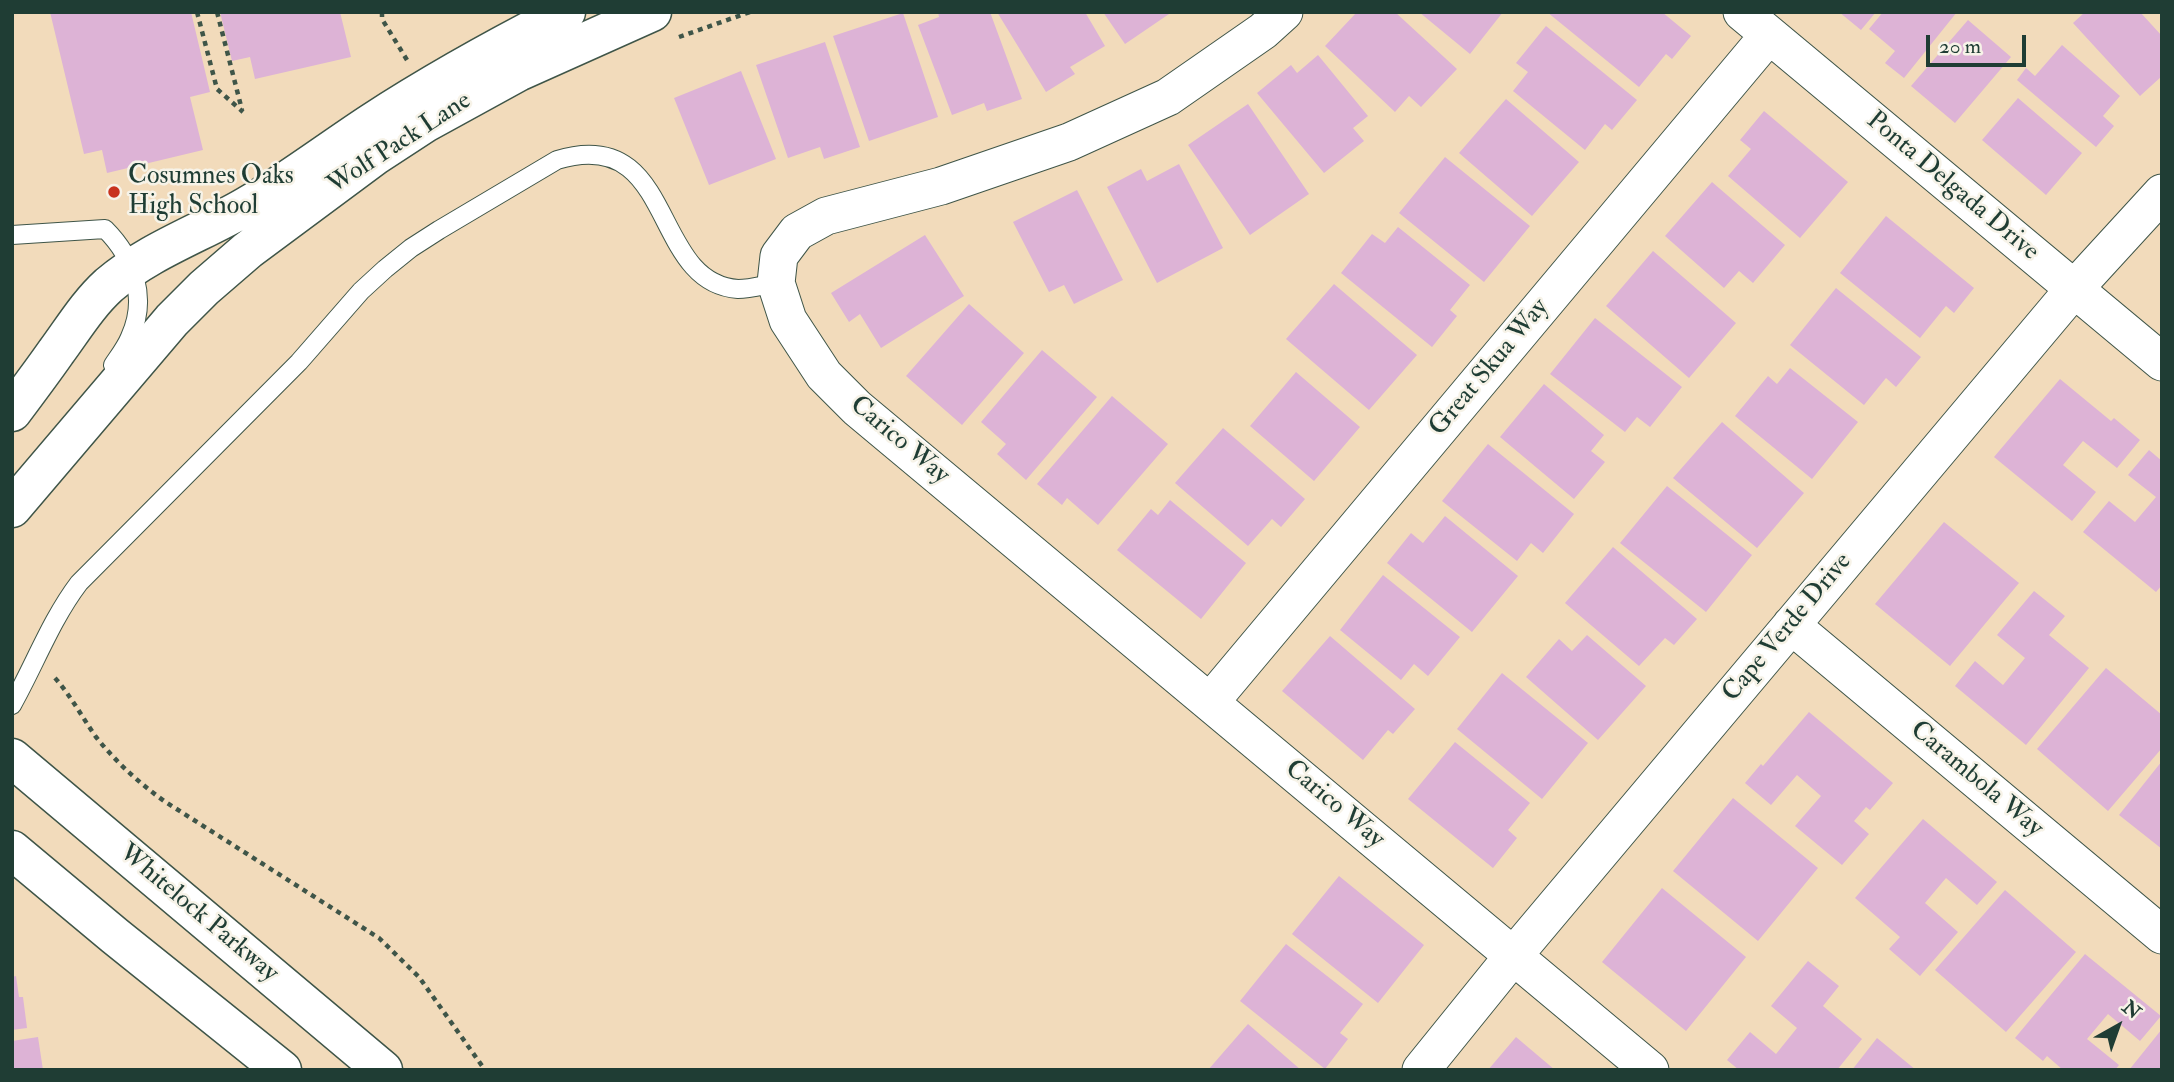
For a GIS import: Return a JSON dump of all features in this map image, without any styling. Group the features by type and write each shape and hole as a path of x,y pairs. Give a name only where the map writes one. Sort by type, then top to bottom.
{"street":[{"name":"Wolf Pack Lane","path":"12,412 86,310 108,287 133,267 249,205 372,122 509,40 566,12"},
{"path":"776,283 779,256 797,233 826,216 941,186 1069,142 1168,97 1263,31 1284,12"},
{"name":"Ponta Delgada Drive","path":"1755,23 2162,362"},
{"name":"Great Skua Way","path":"1211,701 1755,23"},
{"name":"Wolf Pack Lane","path":"12,508 172,320 204,288 292,216 376,155 471,97 518,72 663,26"},
{"name":"Cape Verde Drive","path":"1421,1070 2074,289 2162,193"},
{"name":"Carico Way","path":"776,283 788,320 824,375 857,408 1650,1070"},
{"name":"Carambola Way","path":"1791,625 2162,935"},
{"name":"Whitelock Parkway","path":"12,758 383,1070"},
{"path":"12,849 282,1070"}],"lane":[{"path":"12,705 36,661 52,623 79,583 299,362 361,291 411,248 557,160 573,155 591,154 625,165 640,177 651,192 683,253 693,267 707,278 739,289 776,283"},
{"path":"12,235 105,229 116,240 133,267 138,287 138,308 130,338 62,450"}],"path":[{"path":"197,12 217,89 243,112 217,12"},
{"path":"380,12 408,62"},
{"path":"663,26 750,12"},
{"path":"36,661 64,688 95,735 140,784 358,923 398,955 438,1002 485,1070"}],"building":[{"path":"50,12 191,12 210,92 190,97 203,150 107,173 102,150 84,154"},
{"path":"220,12 340,12 351,57 255,79 250,57 232,61"},
{"path":"938,12 990,12 1022,99 987,111 984,103 952,115 918,25 939,17"},
{"path":"997,12 1085,12 1105,46 1070,67 1075,74 1046,92"},
{"path":"1103,12 1172,12 1125,44"},
{"path":"1357,12 1395,12 1457,69 1421,107 1409,96 1395,112 1325,46"},
{"path":"1419,12 1503,12 1470,54"},
{"path":"1547,12 1662,12 1691,36 1672,59 1666,54 1639,87"},
{"path":"1839,12 1876,12 1861,30"},
{"path":"1883,12 1957,12 1904,78 1885,63 1895,51 1869,29"},
{"path":"2085,12 2140,12 2162,36 2162,76 2140,96 2073,23"},
{"path":"903,13 938,117 869,141 833,36"},
{"path":"1968,20 2011,57 1955,123 1911,86"},
{"path":"1546,26 1637,100 1612,130 1605,124 1585,150 1513,91 1528,72 1516,63"},
{"path":"825,42 860,147 824,159 820,147 788,158 756,65"},
{"path":"2062,45 2120,96 2103,116 2114,126 2096,147 2017,80 2026,68 2035,76"},
{"path":"1318,55 1368,116 1353,128 1364,141 1324,173 1257,93 1291,65 1297,73"},
{"path":"741,71 776,159 709,185 674,98"},
{"path":"2018,98 2082,153 2046,195 1982,140"},
{"path":"1506,99 1579,162 1532,216 1459,153"},
{"path":"1248,104 1309,194 1250,235 1188,145"},
{"path":"1764,111 1848,182 1800,238 1728,176 1751,149 1740,140"},
{"path":"1445,157 1530,226 1484,282 1399,213"},
{"path":"1179,164 1223,248 1157,283 1107,187 1141,169 1147,181"},
{"path":"1712,182 1785,245 1753,283 1739,271 1724,288 1665,236"},
{"path":"1077,190 1123,280 1074,304 1064,285 1049,292 1013,222"},
{"path":"1886,216 1974,288 1954,313 1946,306 1920,338 1840,273"},
{"path":"1398,227 1470,285 1450,310 1457,316 1432,347 1341,273 1372,234 1385,243"},
{"path":"925,235 964,296 881,348 860,314 849,322 831,293"},
{"path":"1653,251 1736,323 1689,378 1606,306"},
{"path":"1334,284 1417,355 1369,410 1286,339"},
{"path":"1836,288 1921,357 1896,387 1886,378 1864,405 1790,345"},
{"path":"969,304 1024,353 962,425 906,376"},
{"path":"1595,318 1682,387 1650,427 1637,417 1625,432 1550,374"},
{"path":"1042,350 1097,397 1026,480 997,454 1006,444 981,422"},
{"path":"1790,368 1858,422 1812,479 1735,416 1768,376 1777,384"},
{"path":"1296,372 1360,427 1314,481 1250,426"},
{"path":"2060,379 2111,421 2114,418 2140,440 2117,468 2083,441 2063,465 2096,492 2072,521 1994,457"},
{"path":"1544,384 1604,435 1591,451 1605,462 1574,499 1500,437"},
{"path":"1112,396 1168,444 1098,525 1067,498 1062,505 1037,484"},
{"path":"1722,422 1804,493 1757,548 1673,478"},
{"path":"1223,428 1305,499 1281,527 1272,519 1248,546 1175,483"},
{"path":"1488,444 1574,514 1543,553 1531,543 1517,561 1442,501"},
{"path":"2149,450 2162,461 2162,585 2156,592 2083,532 2109,501 2135,522 2156,497 2128,475"},
{"path":"1667,486 1752,555 1706,612 1620,543"},
{"path":"1170,500 1246,563 1201,619 1117,550 1151,509 1158,515"},
{"path":"1445,516 1518,576 1472,632 1387,563 1411,533 1423,543"},
{"path":"1944,522 2019,583 1950,666 1875,604"},
{"path":"1613,547 1697,619 1674,645 1665,638 1639,666 1565,603"},
{"path":"1383,575 1460,637 1428,676 1414,664 1401,680 1340,630"},
{"path":"2034,591 2065,616 2049,635 2089,668 2026,745 1955,686 1975,661 2003,685 2025,658 1997,635"},
{"path":"1587,635 1646,686 1598,740 1526,677 1559,639 1572,651"},
{"path":"1330,636 1415,709 1393,734 1388,730 1363,760 1282,691"},
{"path":"2106,668 2162,715 2162,748 2108,811 2037,749"},
{"path":"1502,673 1588,743 1542,799 1457,729"},
{"path":"1809,712 1893,783 1870,810 1866,807 1854,821 1869,834 1842,865 1795,826 1821,796 1797,775 1771,805 1745,783"},
{"path":"1455,742 1530,803 1508,830 1517,838 1493,868 1408,799"},
{"path":"2162,761 2162,849 2119,815"},
{"path":"1733,798 1818,868 1758,941 1673,871"},
{"path":"1923,819 1997,882 1977,905 1946,878 1925,903 1958,932 1920,976 1889,949 1900,937 1855,898"},
{"path":"1339,876 1424,945 1378,1003 1292,934"},
{"path":"1662,888 1746,957 1686,1031 1602,962"},
{"path":"2005,890 2076,952 2006,1032 1935,970"},
{"path":"1286,944 1363,1004 1340,1033 1348,1039 1325,1069 1240,1001"},
{"path":"2085,954 2161,1016 2140,1041 2108,1014 2087,1039 2119,1065 2115,1070 2063,1070 2047,1056 2043,1061 2015,1038"},
{"path":"1808,961 1839,986 1823,1006 1862,1039 1837,1070 1739,1070 1727,1060 1750,1032 1776,1054 1797,1028 1771,1006"},
{"path":"16,976 19,997 23,997 27,1028 12,1030 12,977"},
{"path":"1248,1024 1301,1070 1208,1070"},
{"path":"2162,1029 2162,1070 2129,1070"},
{"path":"38,1037 43,1070 12,1070 12,1041"},
{"path":"1516,1037 1555,1070 1488,1070"},
{"path":"1877,1038 1916,1070 1852,1070"}],"place":[{"name":"Cosumnes Oaks High School","path":"114,192"}]}
